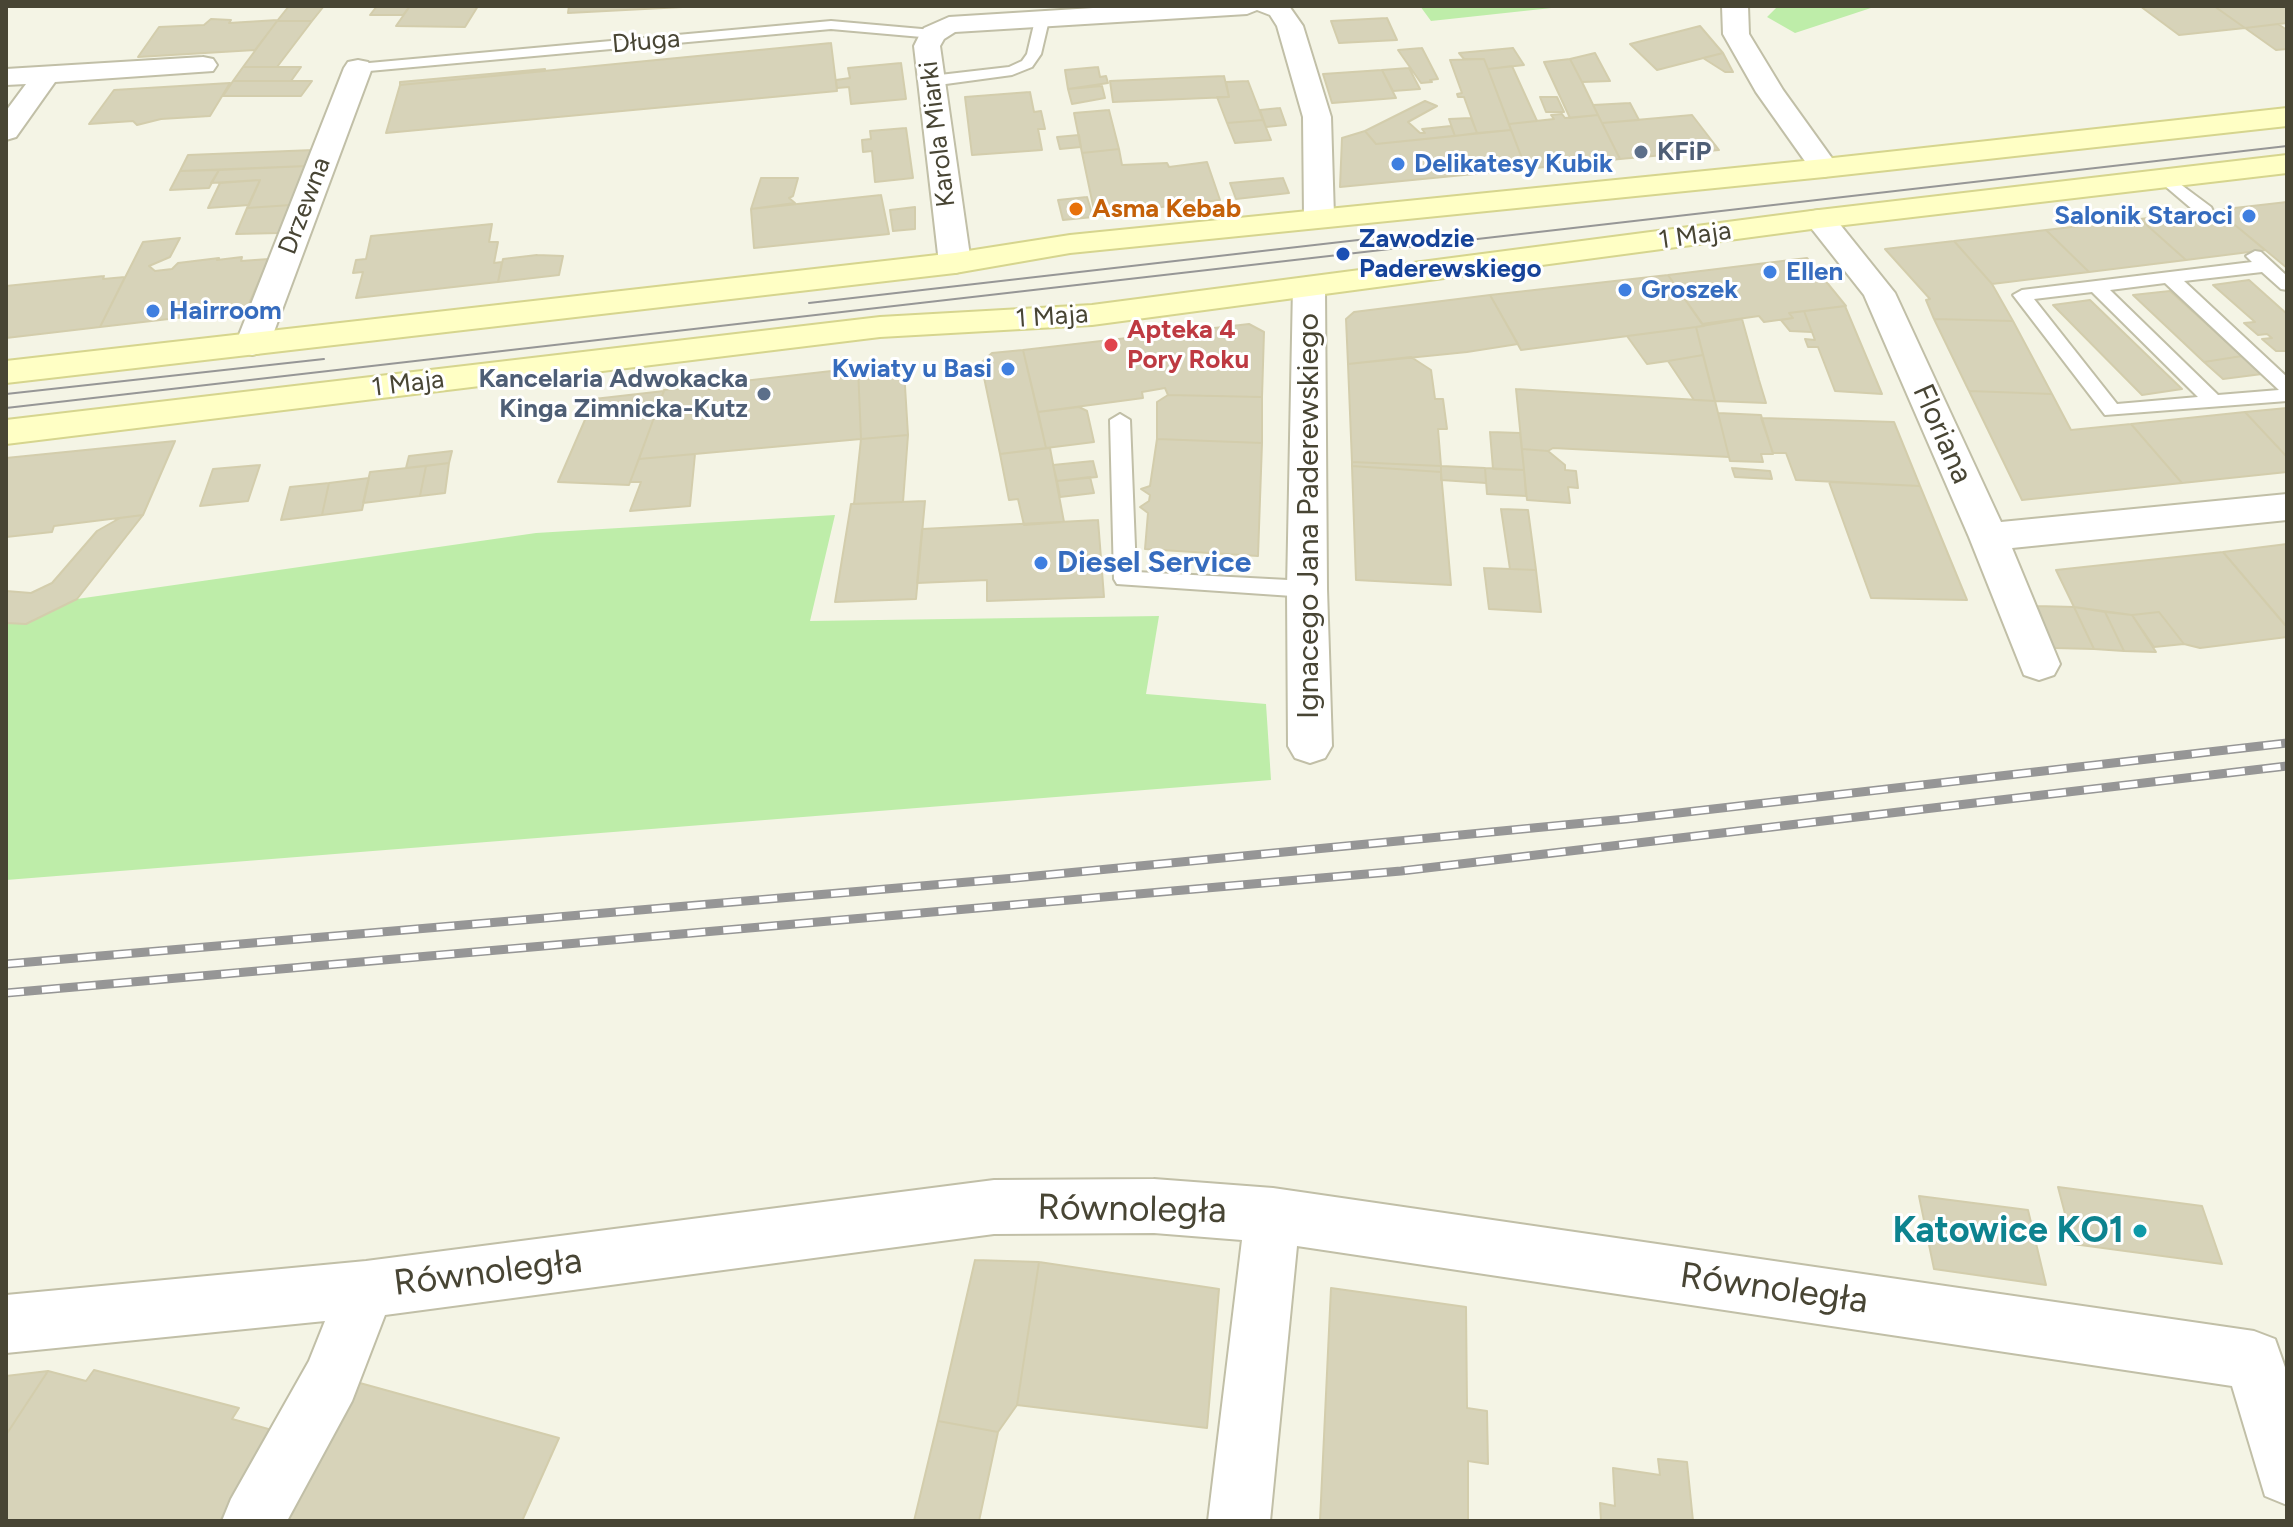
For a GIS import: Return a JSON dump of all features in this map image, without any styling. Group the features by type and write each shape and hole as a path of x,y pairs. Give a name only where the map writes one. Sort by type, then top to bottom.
{"street":[{"name":"Karola Miarki","path":"955,263 927,46 933,34 949,25 1247,6"},
{"path":"1267,6 1279,10 1290,26 1317,117 1319,217"},
{"path":"1735,6 1736,34 1770,92 1824,168"},
{"path":"6,77 203,65"},
{"name":"Drzewna","path":"252,345 358,68"},
{"path":"6,131 47,74"},
{"name":"1 Maja","path":"6,372 955,263 1070,244 1824,168 2287,117"},
{"name":"1 Maja","path":"6,432 880,327 1092,315 1819,219 2287,164"},
{"name":"Floriana","path":"1819,219 1879,293 1988,537 2039,664"},
{"name":"Ignacego Jana Paderewskiego","path":"1309,287 1307,589 1310,746"},
{"path":"1988,537 2287,507"},
{"name":"Równoległa","path":"6,1324 366,1289 994,1207 1154,1206 1273,1215 2254,1360 2287,1474"},
{"path":"1239,1521 1273,1215"},
{"path":"253,1521 331,1380 366,1289"}],"lane":[{"path":"931,81 1012,71 1027,64 1034,54 1042,20"},
{"name":"Długa","path":"358,68 831,25 933,34"},
{"path":"2164,177 2205,211"},
{"path":"2250,252 2287,285"},
{"path":"2266,266 2022,295 2112,411 2287,395"},
{"path":"2170,278 2287,387"},
{"path":"2096,286 2214,402"},
{"path":"1120,420 1125,579 1307,589"}],"green space":[{"path":"1420,6 1570,6 1431,21"},
{"path":"1778,6 1877,6 1795,33 1767,17"},
{"path":"835,515 810,621 1159,616 1146,694 1266,704 1271,780 6,880 6,623 26,624 77,599 536,533"}],"building":[{"path":"289,6 324,6 312,21 277,21"},
{"path":"377,6 410,6 403,15 370,15"},
{"path":"410,6 478,6 465,27 396,26"},
{"path":"569,6 702,6 568,13"},
{"path":"2140,6 2214,6 2245,28 2179,35"},
{"path":"2214,6 2287,6 2287,23 2245,28"},
{"path":"1387,18 1397,40 1339,43 1331,21"},
{"path":"211,19 231,20 229,23 278,20 255,50 138,57 159,27 204,25"},
{"path":"277,21 312,21 277,67 243,67"},
{"path":"2278,24 2287,30 2287,49 2276,50 2245,28"},
{"path":"1700,26 1723,53 1657,70 1630,44"},
{"path":"831,43 837,91 386,133 400,85"},
{"path":"1422,48 1438,79 1430,80 1432,82 1421,83 1398,50"},
{"path":"1513,48 1524,65 1488,69 1484,59 1464,59 1459,53"},
{"path":"1595,53 1610,81 1582,82 1570,59"},
{"path":"1723,53 1733,72 1725,72 1703,58"},
{"path":"1484,59 1511,130 1477,133 1464,97 1458,97 1457,94 1462,93 1450,60"},
{"path":"1570,59 1598,115 1570,118 1544,62"},
{"path":"901,63 906,99 851,104 849,87 837,88 836,80 850,78 848,68"},
{"path":"1512,66 1537,121 1509,124 1488,69"},
{"path":"243,67 301,67 291,81 233,81"},
{"path":"1098,67 1100,77 1106,76 1108,83 1068,89 1065,70"},
{"path":"1409,68 1420,89 1393,91 1382,70"},
{"path":"1382,70 1396,98 1332,103 1323,74"},
{"path":"545,71 400,85 400,82"},
{"path":"1224,76 1229,97 1113,102 1110,81"},
{"path":"233,81 312,81 301,96 223,96"},
{"path":"1248,81 1263,120 1227,123 1217,97 1229,97 1226,82"},
{"path":"230,83 210,116 161,119 137,125 133,121 89,124 114,90"},
{"path":"1102,86 1105,98 1072,104 1068,89"},
{"path":"1030,92 1034,112 1041,111 1045,129 1038,129 1042,150 972,155 965,97"},
{"path":"1540,97 1557,97 1564,112 1546,112"},
{"path":"1425,101 1437,106 1408,122 1420,133 1425,133 1422,129 1451,126 1455,136 1376,144 1365,131"},
{"path":"1630,103 1639,120 1602,123 1593,105"},
{"path":"1280,108 1286,125 1266,127 1260,110"},
{"path":"1109,110 1119,149 1082,153 1074,113"},
{"path":"1562,114 1565,118 1598,115 1620,159 1526,169 1509,124 1554,119 1551,115"},
{"path":"1692,115 1719,150 1620,159 1602,123"},
{"path":"1471,118 1477,133 1455,136 1449,119"},
{"path":"1263,120 1271,140 1235,143 1227,123"},
{"path":"906,128 913,178 875,182 872,151 863,152 862,140 871,139 870,131"},
{"path":"1511,130 1526,169 1340,187 1342,138 1365,131 1376,144"},
{"path":"1079,135 1081,147 1060,149 1057,137"},
{"path":"1119,149 1122,165 1167,163 1169,167 1207,162 1220,200 1095,215 1082,153"},
{"path":"314,150 307,166 180,171 188,155"},
{"path":"307,166 291,205 247,208 260,180 211,183 219,170"},
{"path":"219,170 209,188 170,190 180,171"},
{"path":"761,178 798,178 793,196 789,198 795,203 751,209"},
{"path":"1283,178 1289,193 1236,199 1230,183"},
{"path":"260,180 249,205 208,208 220,183"},
{"path":"881,195 889,234 754,248 751,209"},
{"path":"1087,197 1093,217 1063,220 1058,200"},
{"path":"2287,202 2287,268 2217,210"},
{"path":"291,205 279,233 236,234 247,208"},
{"path":"915,207 915,229 893,231 890,210"},
{"path":"2217,210 2265,250 2186,260 2140,219"},
{"path":"2140,219 2186,260 2089,272 2046,230"},
{"path":"492,224 489,242 498,242 494,263 502,262 498,282 356,298 363,272 353,273 356,260 366,259 371,236"},
{"path":"2046,230 2089,272 1992,284 1954,241"},
{"path":"180,238 170,257 149,266 155,271 172,269 178,263 219,258 217,260 242,257 241,261 269,259 246,310 100,327 143,242"},
{"path":"1954,241 1992,284 2013,321 1934,319 1926,300 1930,299 1885,249"},
{"path":"563,256 559,275 498,282 503,259"},
{"path":"1807,258 1846,306 1789,313 1793,318 1764,322 1759,316 1702,324 1668,275"},
{"path":"1668,275 1704,326 1521,350 1490,295"},
{"path":"104,276 103,279 125,277 100,327 6,338 6,286"},
{"path":"2249,280 2287,314 2287,351 2276,351 2262,339 2272,338 2267,334 2258,335 2244,323 2255,322 2213,285"},
{"path":"2170,291 2242,356 2204,362 2133,295"},
{"path":"1490,295 1518,344 1348,364 1346,319 1354,312"},
{"path":"2090,300 2182,389 2142,395 2053,305"},
{"path":"1845,306 1882,394 1835,391 1818,347 1808,347 1805,339 1815,340 1804,311"},
{"path":"1804,311 1812,332 1790,331 1781,320 1793,318 1789,313"},
{"path":"1742,319 1766,403 1715,401 1696,327"},
{"path":"1934,319 2013,321 2052,394 1969,391"},
{"path":"1249,324 1264,332 1262,397 1168,395 1165,388 1142,392 1143,398 1038,412 1023,350"},
{"path":"1696,327 1703,355 1647,364 1627,336"},
{"path":"1023,350 1046,448 1000,454 981,363 992,353"},
{"path":"1703,355 1715,401 1694,400 1668,361"},
{"path":"2242,356 2262,374 2223,379 2204,362"},
{"path":"1411,357 1431,370 1435,399 1443,399 1447,429 1438,429 1441,466 1352,462 1348,364"},
{"path":"891,364 904,370 908,435 861,439 858,368"},
{"path":"858,368 861,439 639,459 664,390"},
{"path":"1516,389 1715,401 1729,457 1522,449"},
{"path":"664,391 629,485 558,482 594,399"},
{"path":"1969,391 2052,394 2071,430 2131,424 2182,483 2022,500"},
{"path":"1168,395 1262,397 1262,443 1157,439 1157,402"},
{"path":"1079,407 1087,411 1094,442 1046,448 1038,412"},
{"path":"2287,408 2287,457 2245,412"},
{"path":"2245,412 2287,457 2287,472 2182,483 2131,424"},
{"path":"1718,413 1761,415 1773,454 1761,454 1763,462 1730,461"},
{"path":"1761,418 1894,422 1920,486 1796,480 1786,453 1773,453"},
{"path":"1490,432 1520,433 1524,470 1493,469"},
{"path":"908,435 903,502 854,504 861,439"},
{"path":"1157,439 1262,443 1258,556 1145,549 1148,513 1140,507 1149,501 1150,495 1141,489 1150,486"},
{"path":"175,441 143,515 54,526 52,532 6,537 6,458"},
{"path":"1050,448 1064,522 1024,525 1018,499 1009,500 1000,454"},
{"path":"1522,449 1548,451 1565,465 1565,470 1576,471 1578,488 1568,487 1570,503 1527,500"},
{"path":"452,451 449,463 406,468 409,456"},
{"path":"695,454 690,506 630,511 641,482 630,482 639,459"},
{"path":"1093,461 1097,477 1057,481 1053,465"},
{"path":"1352,462 1441,466 1441,472 1352,466"},
{"path":"449,463 445,493 420,496 426,466"},
{"path":"260,465 248,501 200,506 213,469"},
{"path":"426,466 420,496 363,503 370,472"},
{"path":"1352,466 1441,472 1451,585 1356,580"},
{"path":"1441,466 1485,468 1486,483 1441,480"},
{"path":"1485,468 1524,470 1526,496 1487,494"},
{"path":"1732,468 1770,471 1772,479 1735,477"},
{"path":"1090,477 1094,493 1060,497 1057,481"},
{"path":"369,478 362,510 322,515 329,483"},
{"path":"1829,482 1920,486 1967,600 1871,598"},
{"path":"329,483 322,515 281,520 290,487"},
{"path":"925,501 916,599 835,602 851,504"},
{"path":"1501,509 1528,510 1536,570 1510,569"},
{"path":"143,515 77,599 26,624 6,623 6,591 31,593 52,583 97,531 120,518"},
{"path":"1098,520 1104,597 987,601 987,580 917,583 922,529"},
{"path":"2287,544 2287,624 2285,625 2223,552"},
{"path":"2223,552 2287,627 2287,637 2200,648 2184,644 2159,612 2132,615 2074,607 2056,570"},
{"path":"1484,568 1536,570 1541,612 1489,609"},
{"path":"2036,606 2074,607 2094,649 2054,648"},
{"path":"2074,607 2105,612 2124,651 2094,649"},
{"path":"2105,612 2132,615 2156,652 2124,651"},
{"path":"2159,612 2184,644 2154,647 2132,615"},
{"name":"Katowice KO1","path":"2058,1187 2202,1206 2222,1264 2073,1244"},
{"path":"1919,1196 2028,1210 2046,1285 1934,1269"},
{"path":"975,1260 1039,1262 1017,1405 998,1432 938,1421"},
{"path":"1039,1262 1219,1289 1207,1428 1017,1405"},
{"path":"1331,1288 1466,1307 1467,1408 1487,1411 1488,1464 1468,1461 1468,1521 1320,1521"},
{"path":"94,1370 239,1408 232,1419 272,1430 220,1521 6,1521 6,1435 48,1371 86,1381"},
{"path":"48,1371 6,1435 6,1376"},
{"path":"349,1380 559,1438 522,1521 273,1521"},
{"path":"938,1421 998,1432 979,1521 914,1521"},
{"path":"1658,1459 1687,1462 1693,1521 1601,1521 1600,1503 1615,1506 1613,1468 1660,1475"}],"tram line":[{"path":"6,408 2287,146"},
{"path":"809,303 1393,236"},
{"path":"6,394 324,359"}],"railway":[{"path":"6,964 1015,878 1626,819 2287,743"},
{"path":"6,993 1401,871 2287,766"}],"place":[{"name":"KFiP","path":"1641,152"},
{"name":"Delikatesy Kubik","path":"1398,164"},
{"name":"Asma Kebab","path":"1076,209"},
{"name":"Salonik Staroci","path":"2249,216"},
{"name":"Zawodzie Paderewskiego","path":"1343,254"},
{"name":"Ellen","path":"1770,272"},
{"name":"Groszek","path":"1625,290"},
{"name":"Hairroom","path":"153,311"},
{"name":"Apteka 4 Pory Roku","path":"1111,345"},
{"name":"Kwiaty u Basi","path":"1008,369"},
{"name":"Kancelaria Adwokacka Kinga Zimnicka-Kutz","path":"764,394"},
{"name":"Diesel Service","path":"1041,563"},
{"name":"Katowice KO1","path":"2140,1231"}]}
